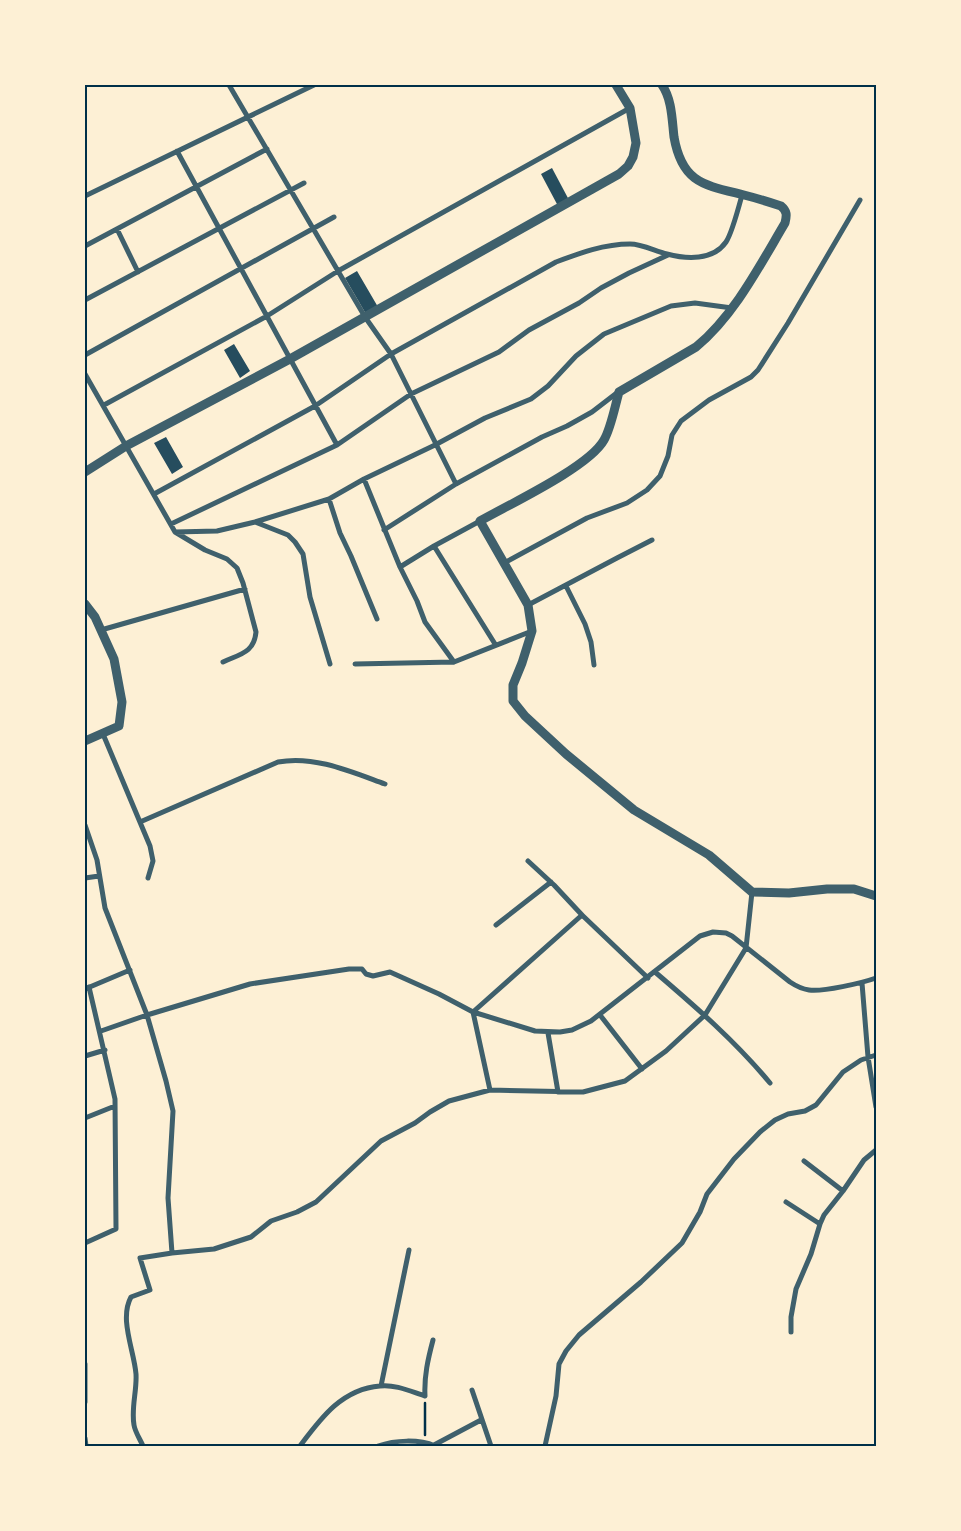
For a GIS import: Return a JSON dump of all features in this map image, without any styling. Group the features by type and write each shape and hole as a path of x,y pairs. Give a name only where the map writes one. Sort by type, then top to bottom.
{"street":[{"path":"230,85 338,271 390,354 456,484"},
{"path":"85,196 314,85"},
{"path":"85,472 126,446 290,359 619,174 628,166 633,158 636,143 630,108 616,85"},
{"path":"384,530 456,484 592,412 619,392 696,347 707,338 732,308 785,223 786,210 781,206 713,188 696,180 685,169 677,153 671,112 662,85"},
{"path":"104,405 267,316 338,271 630,108"},
{"path":"85,246 267,149"},
{"path":"177,150 337,445"},
{"path":"85,300 304,183"},
{"path":"154,494 316,406 390,354 556,262 584,251 632,244 668,254 697,258 708,256 727,241 742,195"},
{"path":"504,563 587,518 627,503 647,490 660,476 668,456 672,435 681,421 709,400 751,377 758,370 788,323 860,200"},
{"path":"85,356 334,217"},
{"path":"117,229 138,272"},
{"path":"170,524 337,445 411,394 499,352 530,330 579,303 601,288 668,254"},
{"path":"175,532 218,531 329,499 364,479 436,445 510,406 531,399 548,386 576,356 604,334 671,306 696,303 732,308"},
{"path":"85,374 175,532 205,550 227,559 236,568 245,590 256,632 255,641 251,648 223,662"},
{"path":"400,567 562,475 597,450 605,438 619,392"},
{"path":"364,479 400,567 417,601 424,622 454,662"},
{"path":"329,499 340,533 378,618"},
{"path":"480,521 528,606 532,630 514,685 514,701 525,716 566,754 634,810 709,854 752,892 789,893 827,888 854,889 876,896"},
{"path":"254,522 288,536 295,542 302,554 310,597 330,664"},
{"path":"528,606 652,540"},
{"path":"434,546 495,644"},
{"path":"566,586 585,624 591,642 594,664"},
{"path":"101,630 245,590"},
{"path":"85,604 95,617 114,659 122,702 119,726 85,742"},
{"path":"354,664 454,662 532,630"},
{"path":"102,734 150,846 153,861 148,878"},
{"path":"140,822 278,762 288,760 306,761 337,767 386,784"},
{"path":"85,826 96,860 105,908 147,1015 173,1111 168,1198 172,1253"},
{"path":"528,862 551,882 582,915 648,978"},
{"path":"85,878 99,876"},
{"path":"496,925 551,882"},
{"path":"143,1446 134,1428 136,1375 125,1315 131,1297 150,1290 140,1258 214,1249 251,1237 271,1221 297,1212 316,1202 381,1141 415,1123 449,1101 490,1090 583,1092 626,1081 666,1051 705,1015 746,948 752,892"},
{"path":"473,1012 582,915"},
{"path":"101,1032 147,1015 250,984 349,969 362,969 366,974 373,976 390,972 473,1012 536,1031 548,1033 572,1030 600,1015 700,936 713,932 726,933 798,987 814,990 862,983 876,978"},
{"path":"85,1243 116,1229 115,1106 101,1032 87,988 130,970"},
{"path":"655,972 705,1015 770,1083"},
{"path":"862,983 868,1057 876,1107"},
{"path":"473,1012 490,1090"},
{"path":"600,1015 642,1069"},
{"path":"548,1033 558,1092"},
{"path":"85,1056 105,1050"},
{"path":"545,1446 556,1396 559,1364 572,1342 641,1282 682,1243 700,1212 707,1194 729,1164 754,1138 775,1120 788,1114 805,1111 816,1105 851,1065 876,1055"},
{"path":"85,1118 115,1106"},
{"path":"791,1332 791,1317 796,1289 807,1266 824,1215 864,1160 876,1150"},
{"path":"804,1161 843,1191"},
{"path":"786,1202 820,1224"},
{"path":"381,1386 409,1250"},
{"path":"300,1446 322,1416 342,1399 356,1392 381,1386 390,1386 425,1396 424,1382 433,1340"},
{"path":"85,1364 85,1402"},
{"path":"472,1390 491,1446"},
{"path":"378,1446 403,1442 426,1443 434,1446 481,1420"},
{"path":"85,1438 86,1446"}],"path":[{"path":"425,1396 426,1443"}],"building":[{"path":"552,168 569,200 558,206 541,174"},
{"path":"357,271 378,307 366,314 345,278"},
{"path":"234,344 250,371 240,378 224,350"},
{"path":"166,437 183,467 172,474 154,443"}]}
